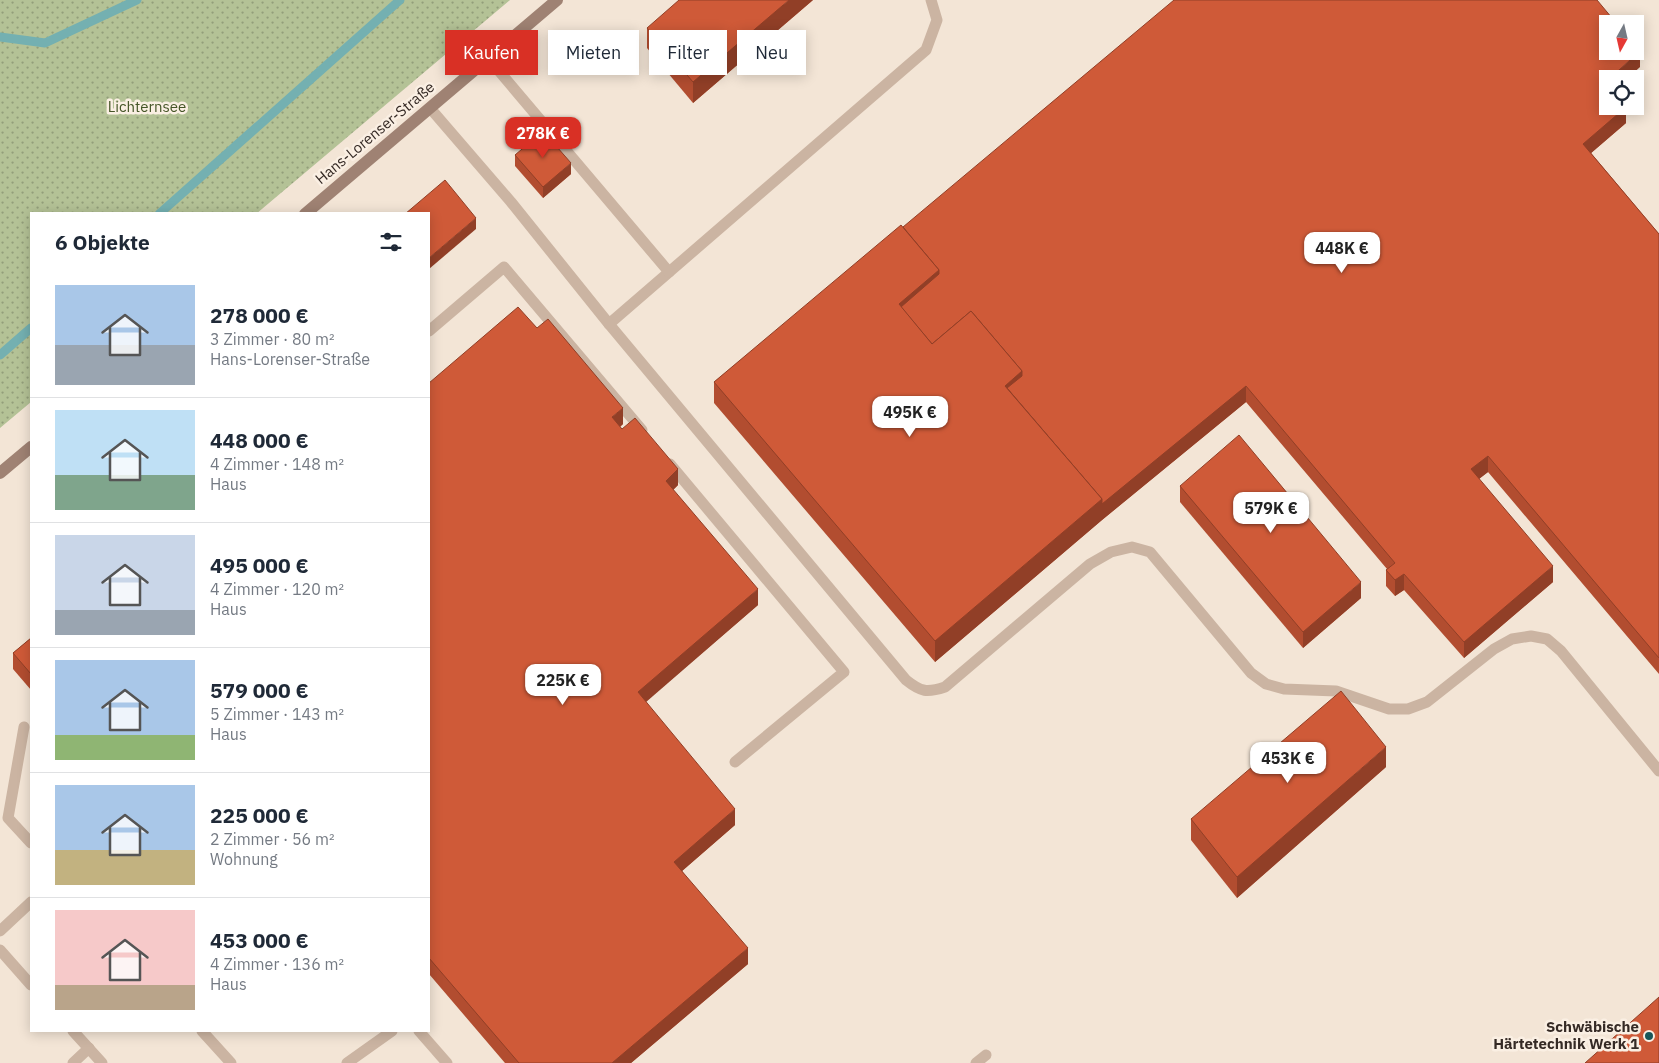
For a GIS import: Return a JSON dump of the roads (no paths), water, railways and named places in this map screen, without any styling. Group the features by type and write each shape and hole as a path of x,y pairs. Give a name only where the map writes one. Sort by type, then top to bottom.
{"street":[{"name":"Hans-Lorenser-Straße","path":"521,30 557,0"},
{"name":"Hans-Lorenser-Straße","path":"308,212 468,75"},
{"path":"0,473 30,448"}],"lane":[{"path":"609,324 926,50 937,20 931,0"},
{"path":"502,75 669,272"},
{"path":"430,108 511,202 609,324 899,673 917,690 931,692 945,687 1090,564 1111,552 1132,547 1150,552 1251,673 1266,684 1284,689 1336,690 1389,709 1408,709 1427,702 1494,649 1512,639 1531,636 1547,639 1561,651 1659,771"},
{"path":"430,330 504,266 652,442"},
{"path":"665,458 844,672 735,762"},
{"path":"24,727 8,818 30,842"},
{"path":"0,931 30,903"},
{"path":"0,950 30,984"},
{"path":"74,1032 102,1063"},
{"path":"203,1032 231,1063"},
{"path":"348,1063 391,1032"},
{"path":"420,1032 447,1063"},
{"path":"73,1063 89,1048"},
{"path":"976,1063 986,1055"}],"waterway":[{"path":"0,37 45,43 137,0"},
{"path":"161,212 400,0"},
{"path":"0,355 30,329"}],"place":[{"name":"Schwäbische Härtetechnik Werk 1","path":"1649,1036"}],"park label":[{"name":"Lichternsee","path":"147,107"}]}
